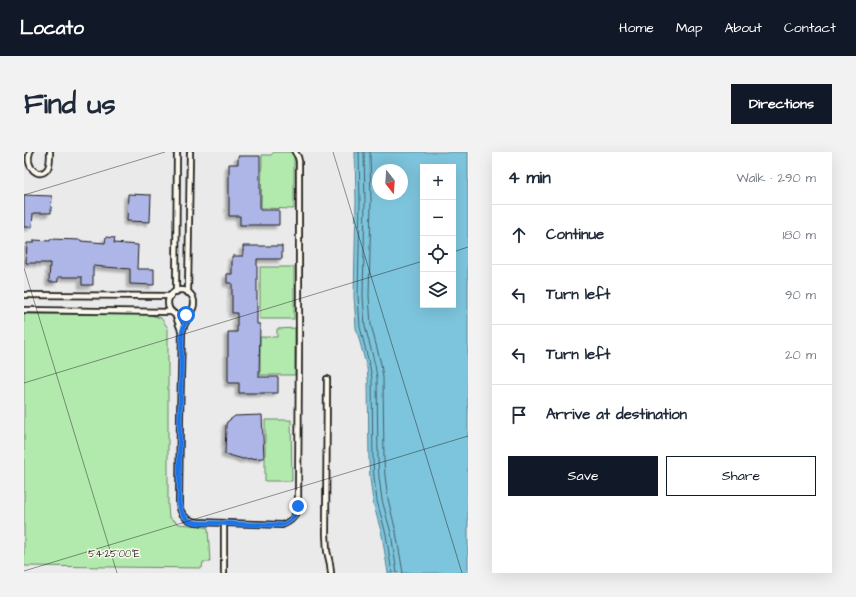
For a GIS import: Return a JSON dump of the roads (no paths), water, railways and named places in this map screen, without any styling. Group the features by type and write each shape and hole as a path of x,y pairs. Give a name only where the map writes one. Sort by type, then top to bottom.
{"lane":[{"path":"30,152 27,158 28,167 39,173 47,170 50,152"},
{"path":"176,292 177,152"},
{"path":"188,292 190,152"},
{"path":"24,295 170,296 182,290 188,292 193,297 194,303 193,309 182,333 179,507 183,515 189,520 198,522 282,525 289,522 294,518 298,506 299,161 295,152"},
{"path":"170,296 169,308 174,313 178,316 184,316 191,312"},
{"path":"24,310 174,313"},
{"path":"174,313 182,333"},
{"path":"328,378 326,534 331,573"},
{"path":"224,524 224,573"}],"water":[{"path":"355,152 468,152 468,573 388,573 382,535 373,502 370,478 368,379 367,368 356,328 354,296 356,202"}]}
